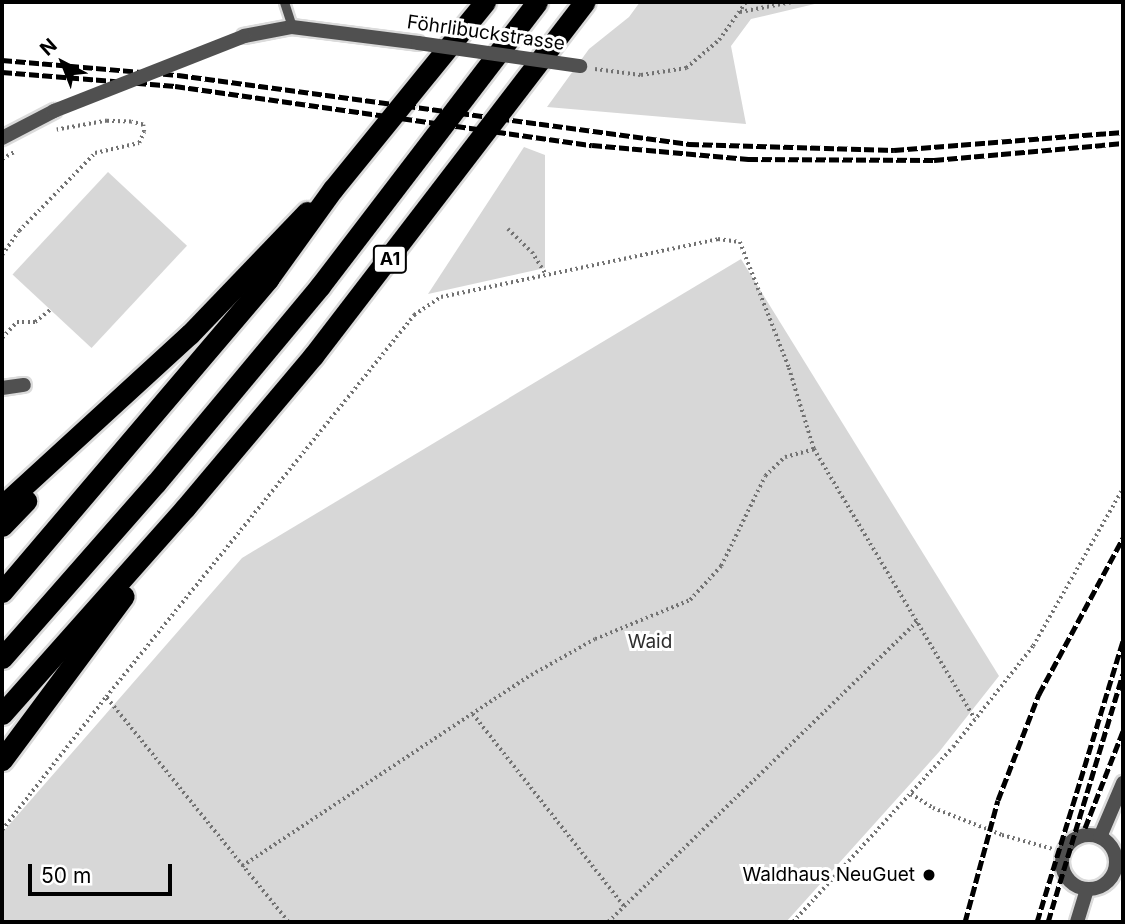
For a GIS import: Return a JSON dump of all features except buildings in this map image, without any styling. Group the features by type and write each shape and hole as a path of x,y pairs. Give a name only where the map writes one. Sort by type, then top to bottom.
{"highway":[{"path":"2,592 268,279 333,189 485,2"},
{"name":"A1","path":"2,658 312,295 537,2"},
{"name":"A1","path":"2,714 185,508 371,284 585,2"},
{"path":"2,506 190,334 293,223 333,189"},
{"path":"2,526 80,434"},
{"path":"2,760 64,682 185,508"}],"street":[{"name":"Föhrlibuckstrasse","path":"2,138 54,111 244,36 292,27 580,66"},
{"path":"2,388 24,385"},
{"path":"1100,838 1123,783"},
{"path":"1100,838 1113,849 1120,867 1109,881 1087,889 1066,877 1064,852 1075,839 1100,838"},
{"path":"1077,922 1087,889"}],"lane":[{"path":"285,2 292,27"}],"path":[{"name":"Föhrlibuckstrasse","path":"580,66 641,75 686,68 704,56 746,2"},
{"path":"740,12 792,2"},
{"path":"2,255 19,231 95,153 139,143 144,132 143,125 131,121 107,121 46,130"},
{"path":"508,229 532,252 546,274"},
{"path":"2,830 426,303 546,274 718,239 740,242 789,368 814,449 975,719"},
{"path":"2,338 17,322 35,322 50,310"},
{"path":"242,866 571,651 666,613 702,591 721,566 765,476 785,457 814,449"},
{"path":"793,922 911,794 975,719 1061,603 1123,488"},
{"path":"608,922 917,622"},
{"path":"106,698 288,922"},
{"path":"473,715 616,890 624,906"},
{"path":"911,794 933,808 1002,835 1064,852"}],"green space":[{"path":"640,2 823,2 751,19 731,46 746,124 547,107 589,49 629,17"},
{"path":"524,147 545,155 545,268 428,294"},
{"path":"108,172 187,246 92,348 13,274"},
{"name":"Waid","path":"741,259 999,676 939,752 786,922 2,922 2,833 242,558"}],"railway":[{"path":"2,60 178,75 689,144 894,150 1123,132"},
{"path":"2,72 175,86 592,145 748,159 934,160 1123,143"},
{"path":"965,922 998,800 1039,694 1123,538"},
{"path":"1037,922 1123,640"},
{"path":"1048,922 1123,674"},
{"path":"1085,828 1123,731"}],"place":[{"name":"Waldhaus NeuGuet","path":"929,875"}]}
